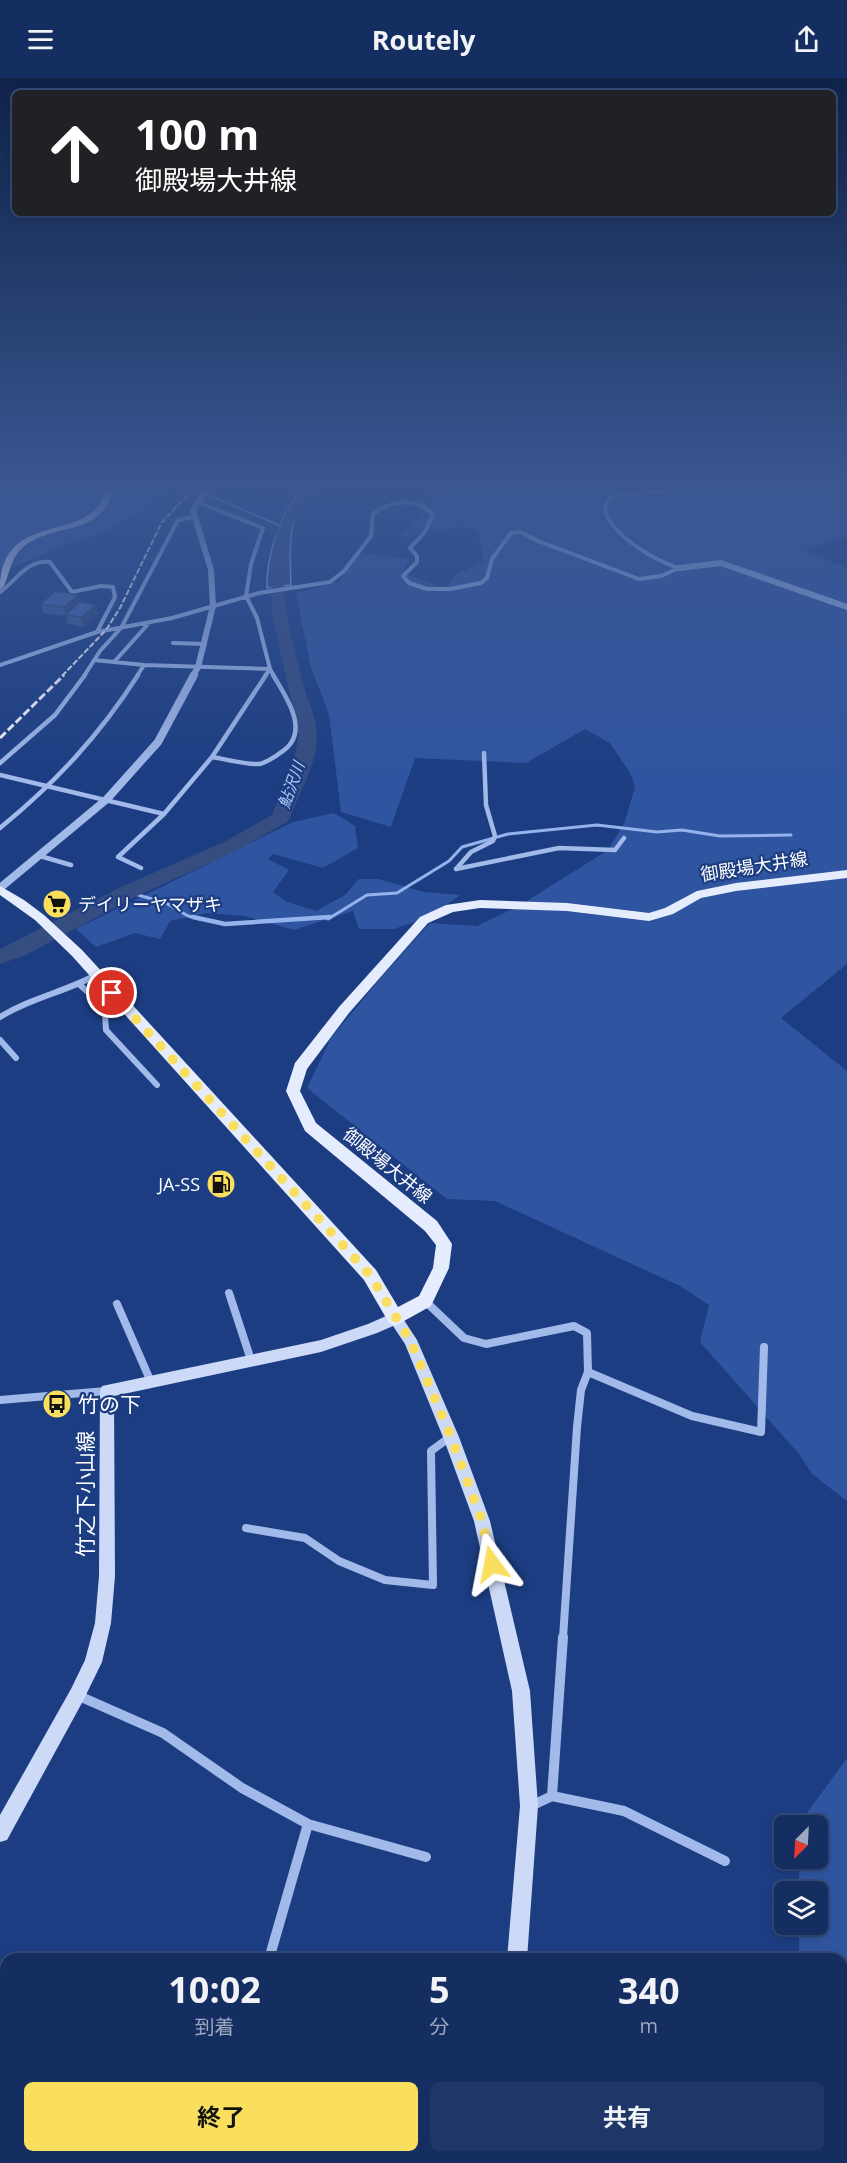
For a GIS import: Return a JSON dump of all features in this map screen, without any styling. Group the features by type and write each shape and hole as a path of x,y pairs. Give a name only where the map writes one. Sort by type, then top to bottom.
{"main road":[{"name":"御殿場大井線","path":"425,1301 441,1268 444,1244 431,1226 310,1127 293,1091 300,1067 344,1010 407,937 424,920 450,908 480,904 567,907 649,917 669,911 697,895 746,885 847,874"},
{"path":"0,889 43,920 96,975 370,1275 410,1340 451,1437 482,1521 521,1691 529,1806 517,1953"},
{"path":"107,1391 321,1346 372,1329 425,1301"},
{"name":"竹之下小山線","path":"0,1833 77,1695 93,1662 103,1623 107,1576 107,1391"}],"street":[{"path":"68,586 72,592 100,586"},
{"path":"97,632 115,597 113,587 105,586"},
{"path":"0,763 55,715 75,691 94,660 121,628 144,586"},
{"path":"0,889 107,799 158,742 170,724 198,667 213,606 212,586"},
{"path":"212,757 260,764 293,743 297,731 296,720 270,669 257,618 246,596 248,586"},
{"path":"0,664 97,632 213,606 259,592 306,586"},
{"path":"412,586 418,589 446,586"},
{"path":"788,586 847,607"},
{"path":"114,662 150,621"},
{"path":"173,643 205,644"},
{"path":"94,660 144,665 270,669"},
{"path":"0,828 50,786 98,733 124,698 144,665"},
{"path":"141,868 118,857 164,814 212,757 270,669"},
{"path":"484,753 486,805 494,834 493,841 471,852 456,869 559,848 615,850 624,838"},
{"path":"0,775 164,814"},
{"path":"40,856 71,865"},
{"path":"0,1017 14,1006 80,985 96,975"},
{"path":"80,985 109,1011 105,1015 106,1030 157,1085"},
{"path":"0,1040 16,1058"},
{"path":"229,1293 251,1360"},
{"path":"425,1301 464,1338 486,1344 574,1326 587,1333 588,1372 581,1390 577,1427 552,1796"},
{"path":"117,1304 151,1382"},
{"path":"588,1372 692,1416 761,1432 764,1347"},
{"path":"0,1400 107,1391"},
{"path":"246,1528 305,1538 339,1561 386,1580 433,1585 432,1451 451,1437"},
{"path":"77,1695 163,1733 242,1788 308,1824 426,1857"},
{"path":"529,1806 552,1796 624,1811 725,1861"},
{"path":"271,1953 308,1824"}],"shaded area":[{"path":"322,586 847,586 847,964 781,1018 847,1071 847,1501 812,1474 799,1454 700,1342 709,1305 680,1286 495,1201 447,1199 307,1088 331,1038 430,923 477,926 519,906 608,850 624,824 635,787 630,773 610,743 585,729 526,763 415,758 391,827 341,812 329,714 311,668 296,593"},
{"path":"334,813 355,826 358,848 323,868 273,854 268,859 289,870 273,892 285,901 316,911 345,895 359,879 379,879 424,892 461,895 423,919 394,929 359,929 353,911 294,930 245,916 206,913 170,921 160,939 135,933 96,947 76,929 293,822"},
{"path":"847,1758 847,1953 799,1953 799,1935 828,1935 828,1881 799,1881 799,1869 828,1869 828,1815 806,1815"}],"building":[{"path":"55,591 78,595 64,607 41,604"},
{"path":"80,602 96,605 81,617 65,615"}],"waterway":[{"name":"鮎沢川","path":"0,957 18,950 128,892 233,845 280,818 303,759 308,735 307,723 285,642 277,586"},
{"path":"328,919 367,895 397,893 449,861 462,847 508,834 597,825 657,832 682,830 720,836 791,835"},
{"path":"128,892 166,903 188,916 200,919"},
{"path":"193,917 225,924 330,917"}],"railway":[{"path":"62,676 106,630 131,586"},
{"path":"0,738 64,675"}],"place":[{"name":"デイリーヤマザキ","path":"57,904"},
{"name":"JA-SS","path":"221,1184"},
{"name":"竹の下","path":"57,1404"}],"route":[{"path":"112,993 370,1275 410,1340 451,1437 482,1521 492,1564"}]}
